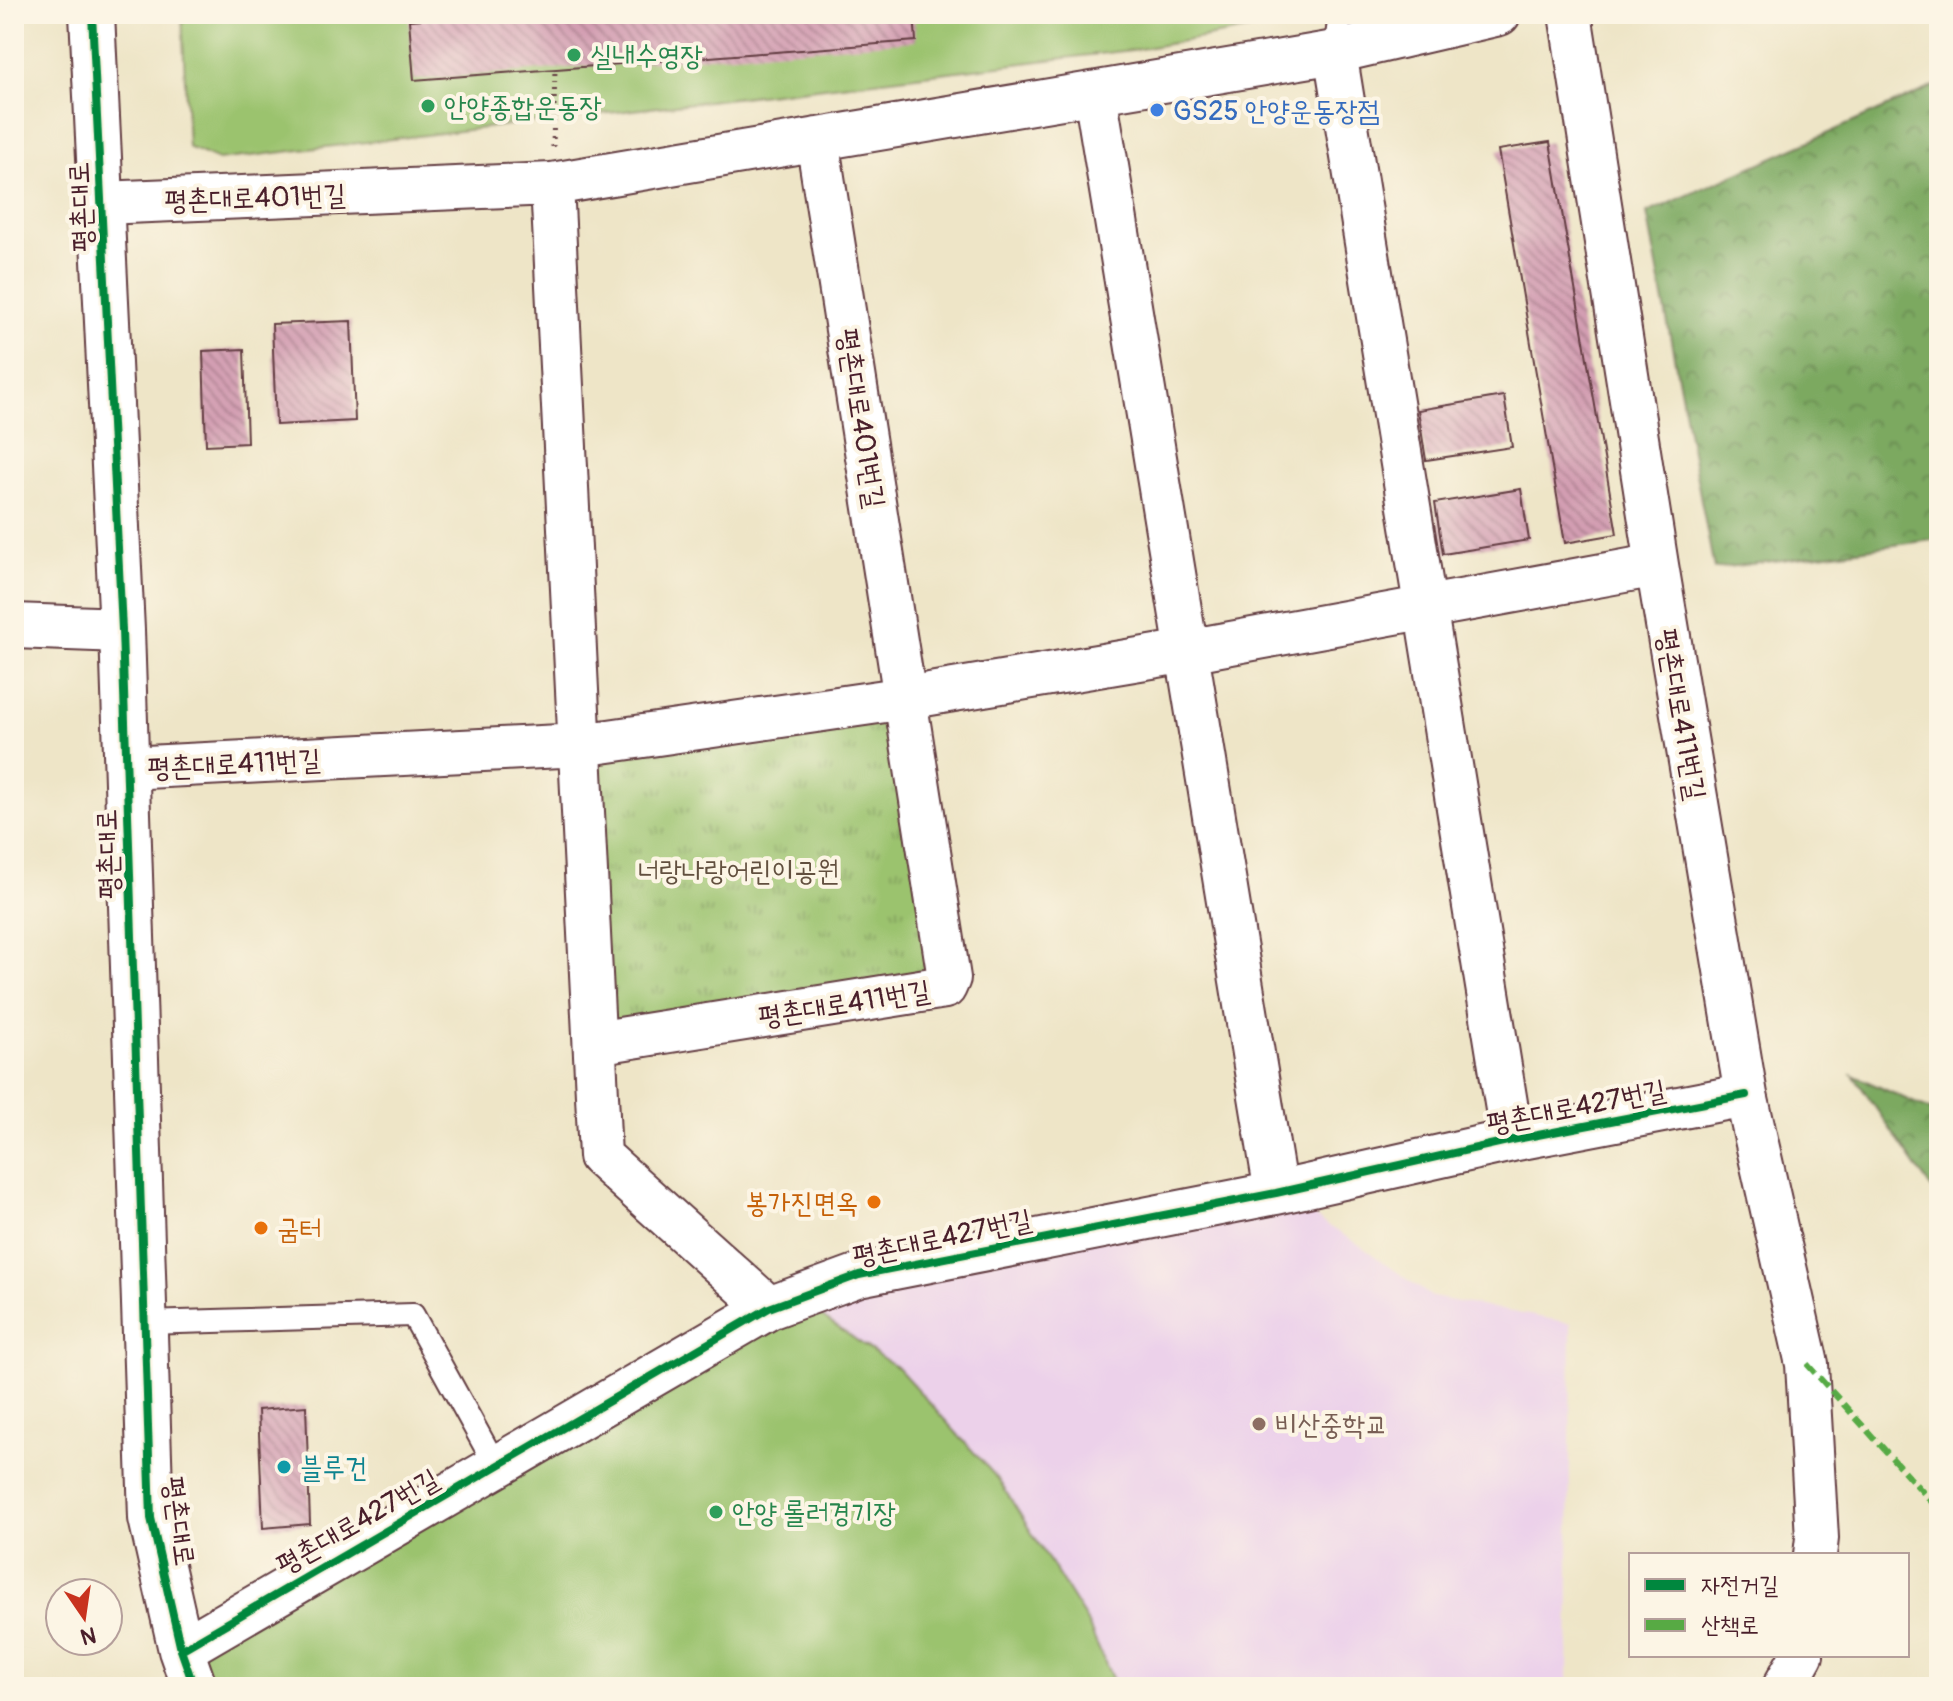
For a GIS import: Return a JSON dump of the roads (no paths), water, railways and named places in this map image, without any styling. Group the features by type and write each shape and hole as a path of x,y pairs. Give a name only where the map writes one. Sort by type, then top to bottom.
{"street":[{"name":"평촌대로","path":"92,14 122,630 151,1518 187,1668"},
{"name":"평촌대로401번길","path":"102,203 552,184 1095,93 1338,33 1499,14"},
{"path":"1570,14 1657,565"},
{"path":"1338,33 1512,1140"},
{"path":"1095,93 1276,1193"},
{"name":"평촌대로401번길","path":"817,139 906,698"},
{"path":"552,184 600,1156 769,1308"},
{"name":"평촌대로411번길","path":"126,768 581,745 906,698 1187,651 1657,565 1746,1095"},
{"path":"14,626 122,630"},
{"name":"평촌대로411번길","path":"595,1043 945,987 949,978 906,698"},
{"path":"1746,1095 1807,1364 1817,1538 1815,1553"},
{"name":"평촌대로427번길","path":"187,1668 496,1466 769,1308 859,1275 1276,1193 1512,1140 1746,1095"},
{"path":"1784,1687 1801,1657"}],"lane":[{"path":"145,1323 413,1315 496,1466"}],"place":[{"name":"실내수영장","path":"574,55"},
{"name":"안양종합운동장","path":"428,106"},
{"name":"GS25 안양운동장점","path":"1157,110"},
{"name":"봉가진면옥","path":"874,1202"},
{"name":"굼터","path":"261,1228"},
{"name":"비산중학교","path":"1259,1424"},
{"name":"블루건","path":"284,1467"},
{"name":"안양 롤러경기장","path":"716,1512"}],"park label":[{"name":"너랑나랑어린이공원","path":"738,870"}]}
